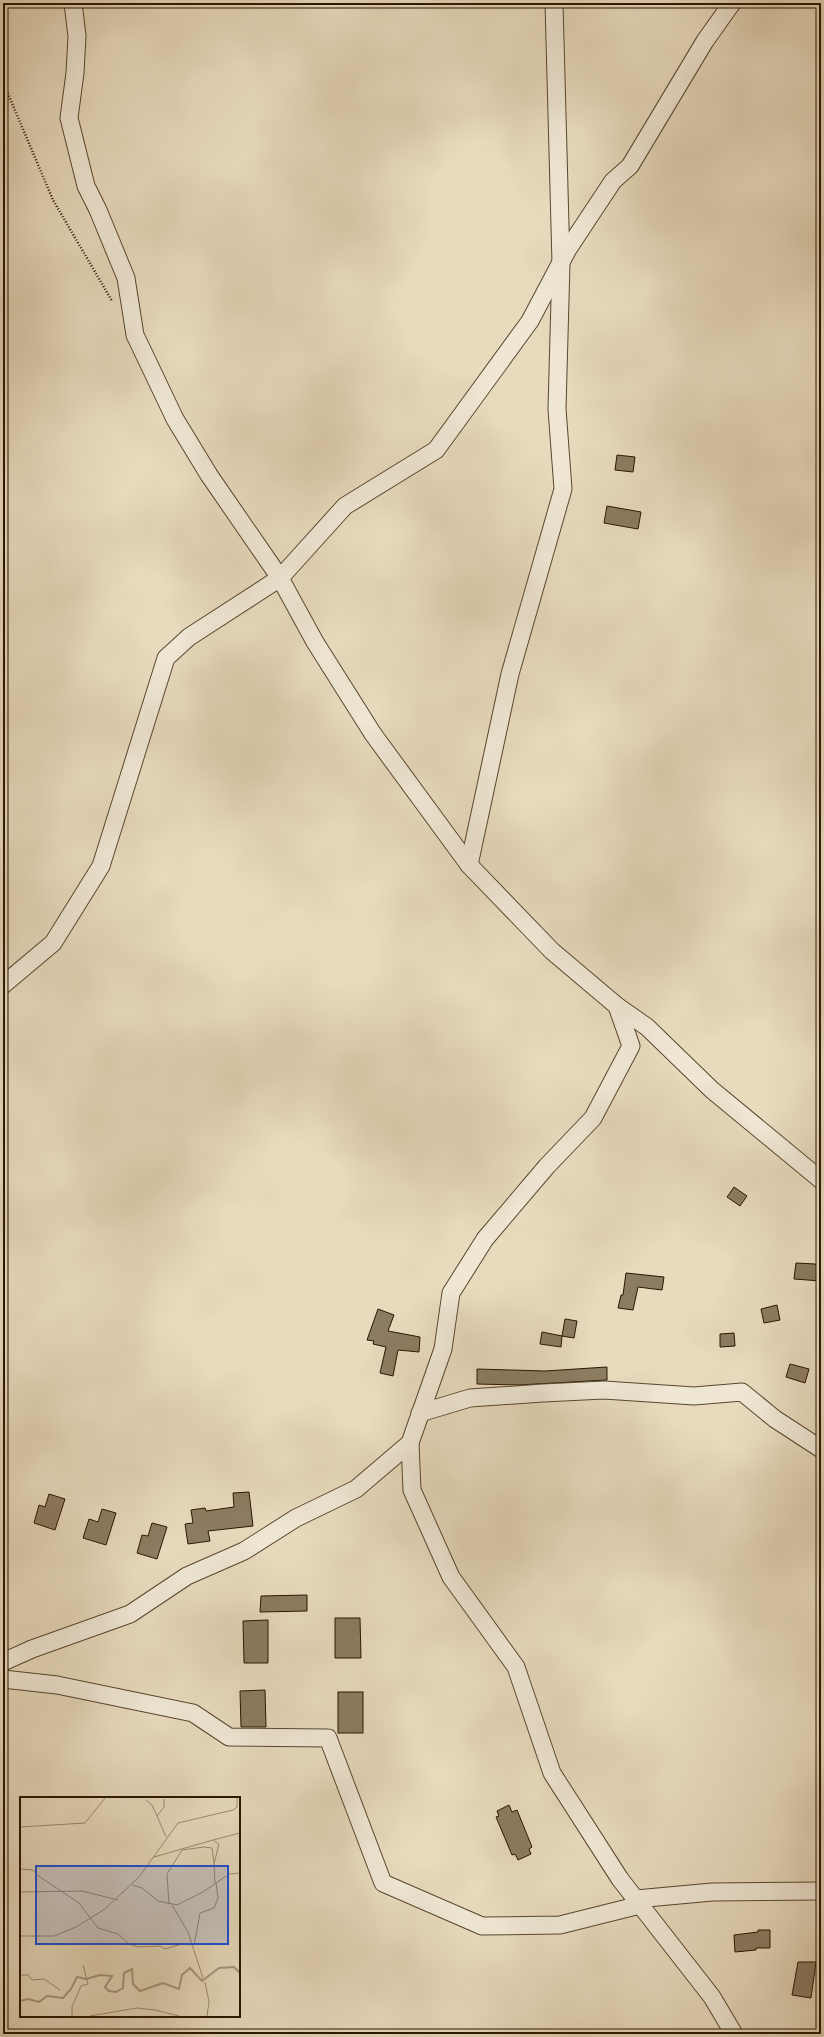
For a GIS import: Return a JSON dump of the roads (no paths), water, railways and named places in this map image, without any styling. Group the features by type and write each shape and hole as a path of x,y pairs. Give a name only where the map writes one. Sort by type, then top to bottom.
{"street":[{"path":"73,3 78,36 69,118 86,186 98,210 126,278 134,335 175,419 209,474 280,578 314,642 373,734 469,865 552,951 617,1006 646,1027 712,1090 821,1180"},
{"path":"469,865 510,674 563,489 557,409 561,263 554,3"},
{"path":"3,985 53,943 101,866 166,658 189,637 280,578 345,506 436,450 530,321 568,248 613,181 630,166 705,42 732,3"},
{"path":"617,1006 631,1046 593,1118 547,1166 485,1240 451,1293 443,1349 410,1443 412,1490 451,1577 516,1666 552,1773 620,1879 712,1997 734,2034"},
{"path":"420,1412 470,1398 543,1393 604,1390 694,1396 742,1392 775,1419 821,1449"},
{"path":"3,1662 32,1649 130,1614 187,1576 244,1551 296,1518 356,1489 410,1443"},
{"path":"3,1680 57,1685 193,1713 229,1737 328,1738 383,1883 482,1926 560,1925 638,1902 712,1892 821,1891"}]}
